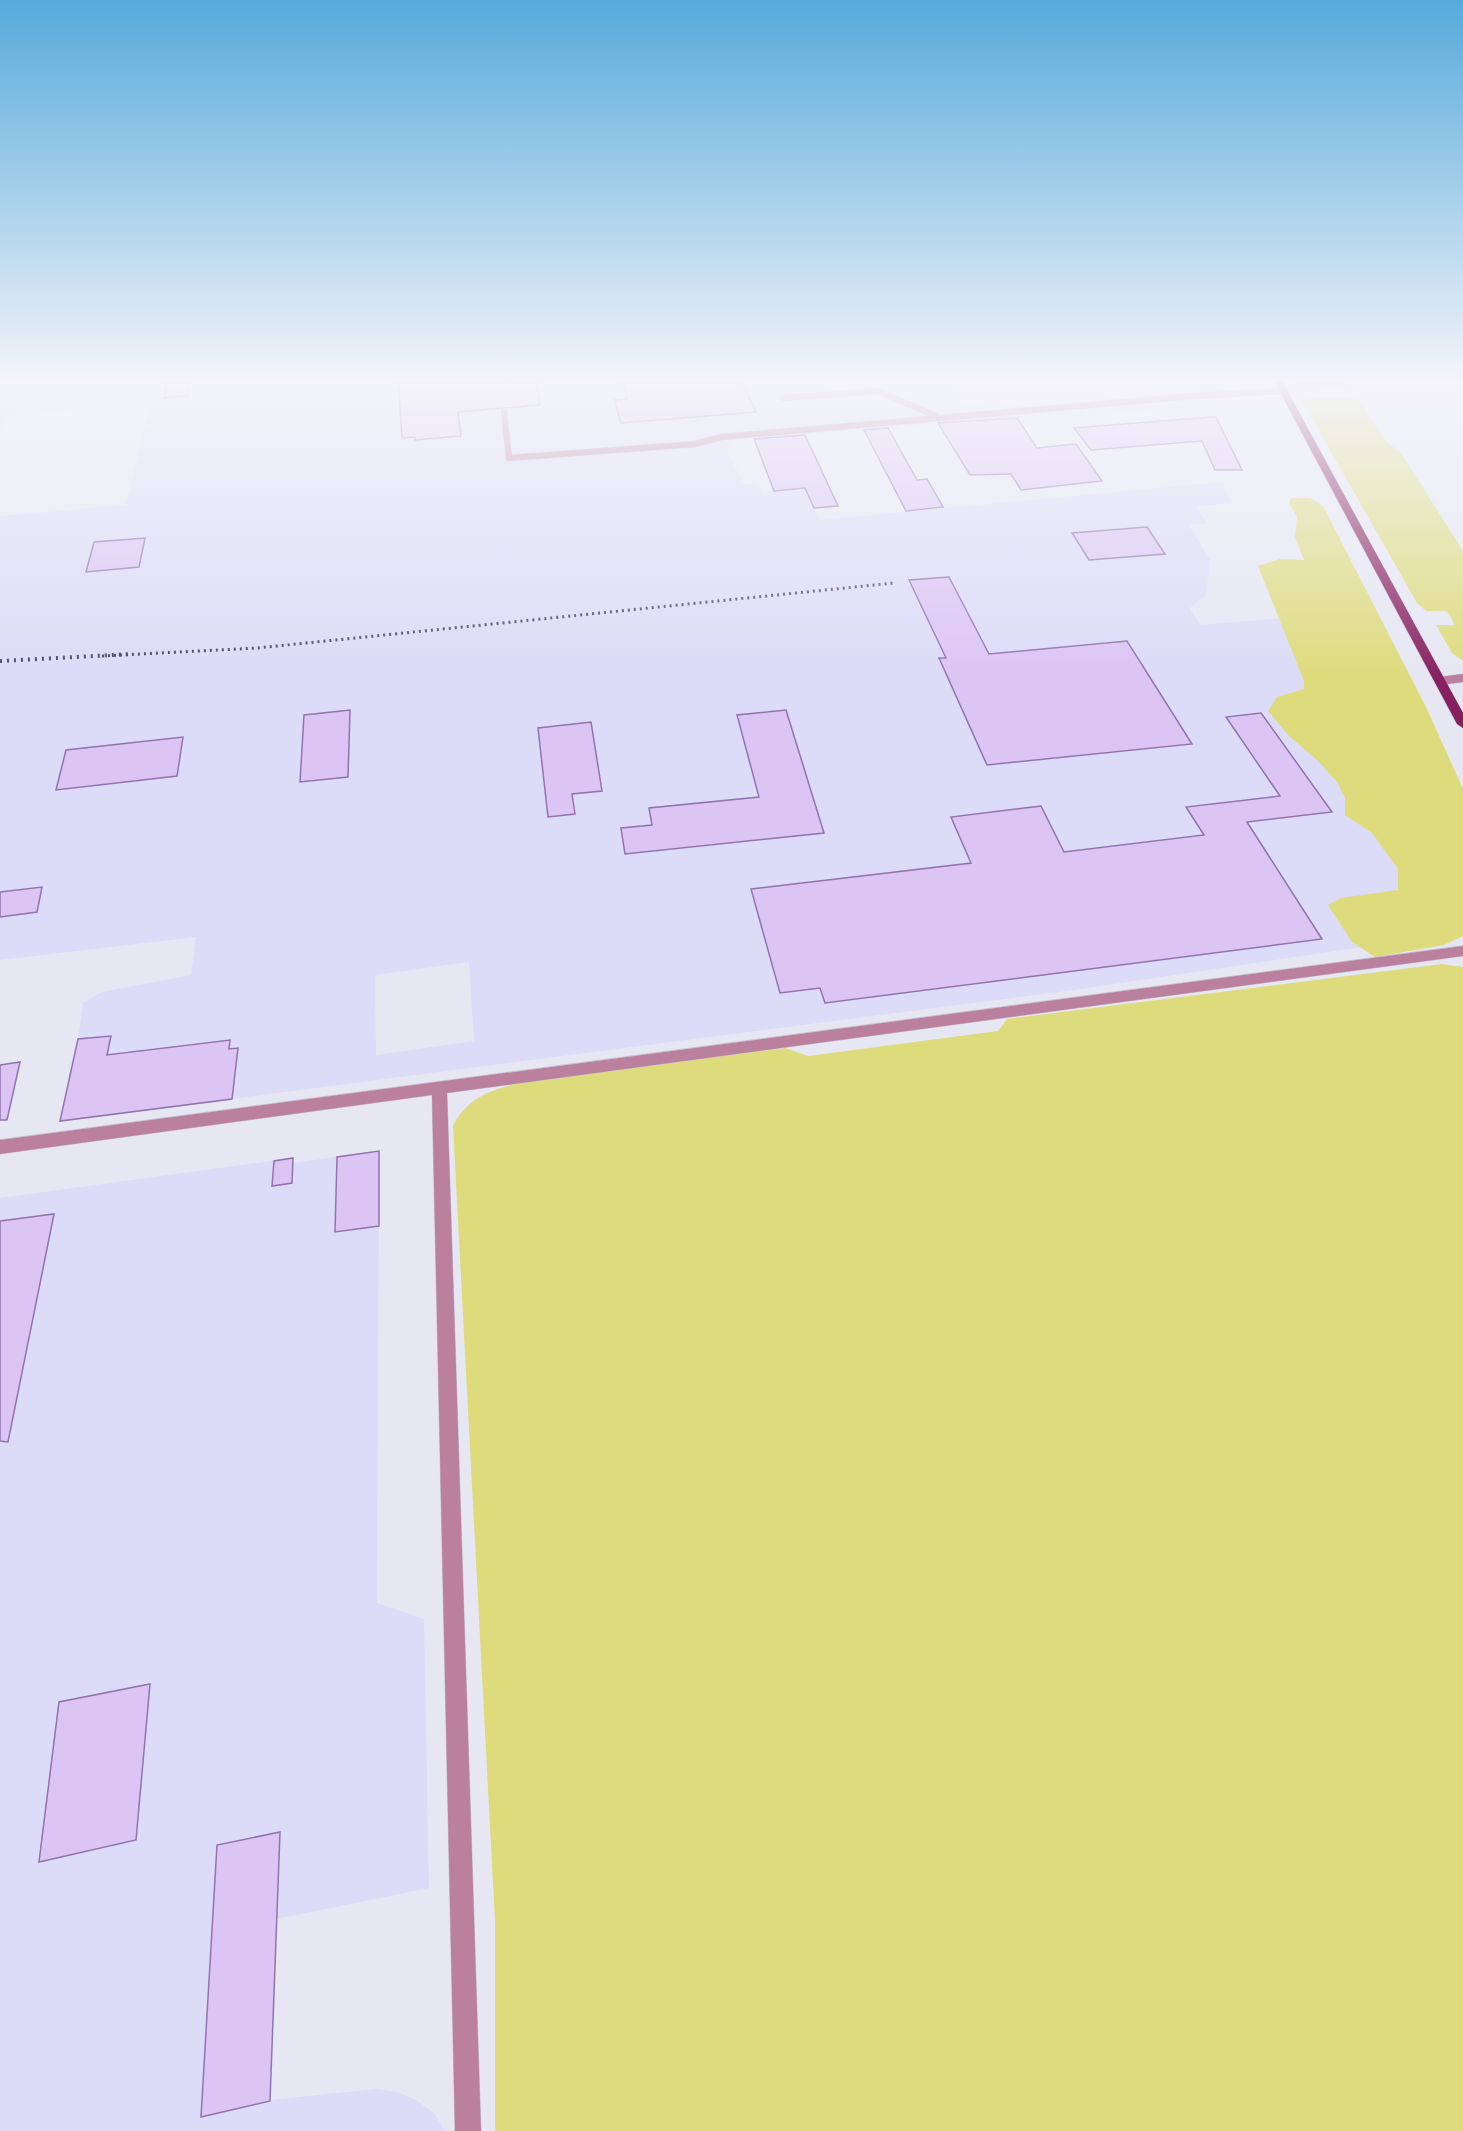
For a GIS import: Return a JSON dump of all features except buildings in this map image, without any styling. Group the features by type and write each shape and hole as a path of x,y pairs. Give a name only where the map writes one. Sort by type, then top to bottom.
{"main road":[{"path":"1330,478 1463,724"}],"street":[{"path":"0,1147 1463,951"},
{"path":"1428,956 1463,962"},
{"path":"439,1088 468,2131"}],"lane":[{"path":"1440,681 1463,678"}],"shaded area":[{"path":"132,478 741,478 744,484 758,483 762,492 805,488 820,520 1222,482 1232,503 1196,506 1207,523 1189,525 1210,560 1206,595 1190,608 1200,625 1295,617 1436,936 1074,990 60,1121 78,1039 83,1003 102,992 191,975 196,937 0,960 0,516 126,505","holes":["469,962 474,1041 376,1055 375,975"]},
{"path":"1346,478 1417,478 1463,551 1463,661 1452,653 1436,625 1455,625 1447,611 1426,611 1417,603"},
{"path":"1291,498 1310,498 1323,506 1426,707 1463,789 1463,936 1444,945 1375,957 1352,942 1328,905 1341,898 1398,890 1398,869 1372,833 1345,815 1345,798 1337,782 1317,760 1290,737 1268,711 1277,697 1304,689 1304,681 1258,566 1280,559 1304,560 1295,537 1297,517 1289,503"},
{"path":"1442,964 1463,967 1463,2131 495,2131 495,1921 453,1126 459,1115 484,1095 527,1081 785,1048 808,1056 998,1031 1007,1019"},
{"path":"379,1151 377,1603 424,1619 429,1888 277,1919 270,2100 376,2089 398,2092 416,2100 434,2113 445,2131 0,2131 0,1198 293,1158 293,1163"}],"railway":[{"path":"102,656 257,648 894,583"},
{"path":"0,661 131,654"}]}
